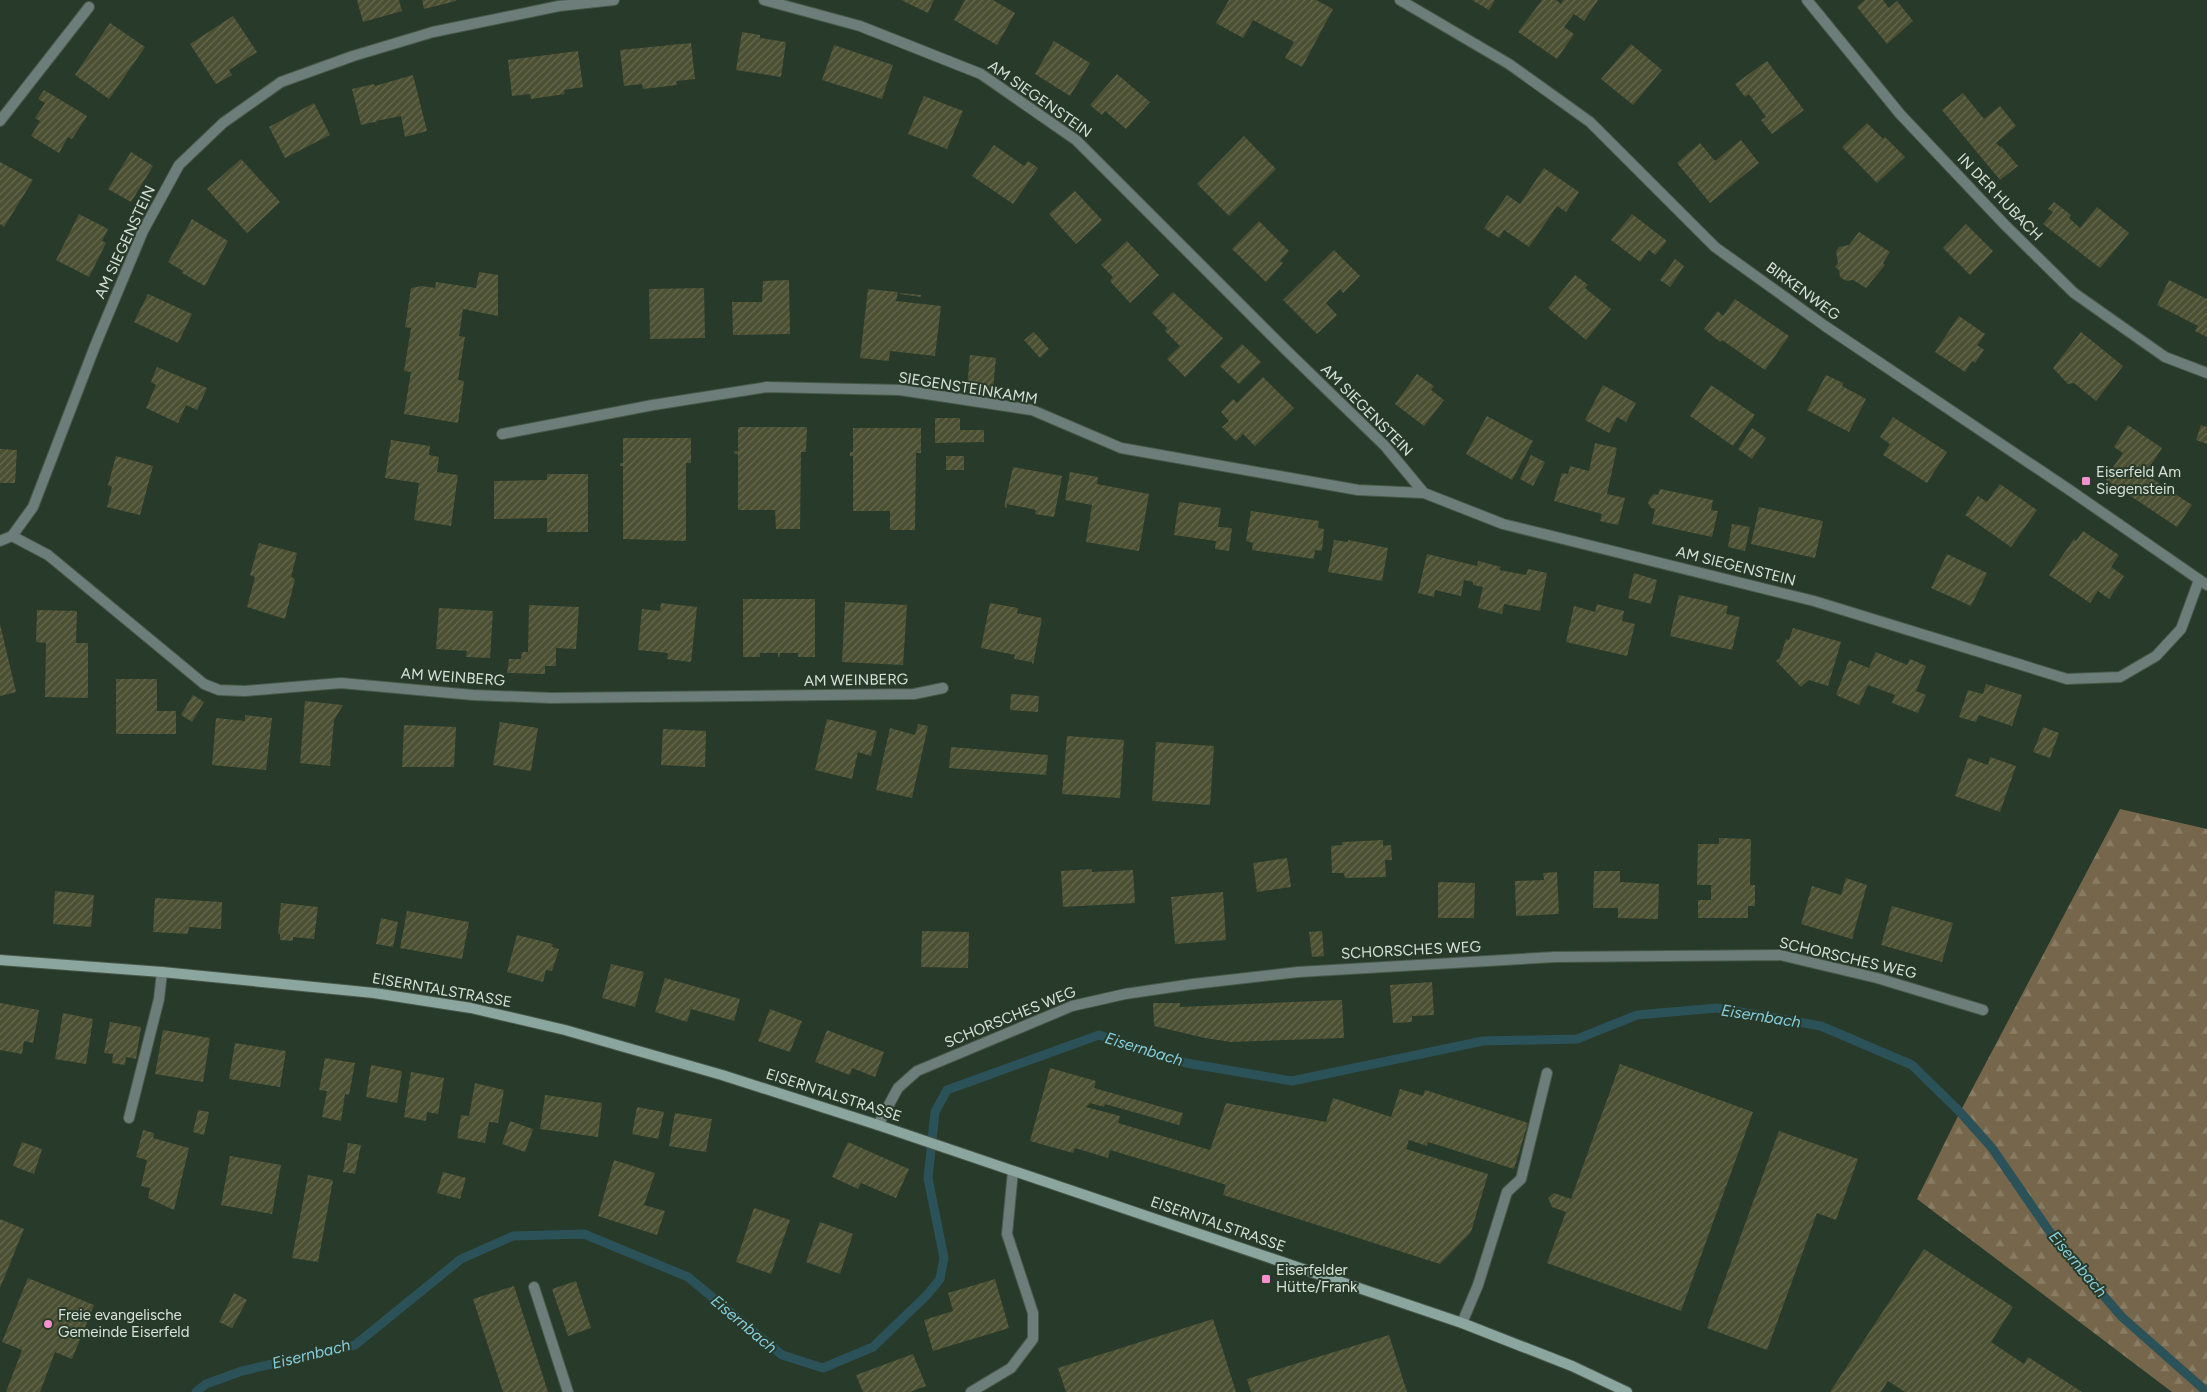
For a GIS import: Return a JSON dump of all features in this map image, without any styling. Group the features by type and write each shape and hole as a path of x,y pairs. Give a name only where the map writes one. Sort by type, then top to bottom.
{"main road":[{"name":"EISERNTALSTRASSE","path":"0,960 162,972 323,987 471,1008 566,1030 722,1075 919,1138 1462,1323 1572,1366 1627,1392"}],"street":[{"name":"AM SIEGENSTEIN","path":"12,536 33,507 95,346 143,231 179,165 223,122 281,82 354,56 433,32 559,6 614,0"},
{"name":"AM SIEGENSTEIN","path":"764,0 860,26 981,74 1076,140 1286,350 1386,446 1424,493 1503,524 1814,601 2067,679 2120,677 2156,656 2181,629 2203,583"},
{"name":"BIRKENWEG","path":"1400,0 1509,64 1590,122 1722,252 1825,326 2072,491 2203,583"},
{"name":"IN DER HUBACH","path":"1807,0 1900,114 2005,225 2074,293 2165,357 2207,374"},
{"path":"0,121 89,7"},
{"name":"SIEGENSTEINKAMM","path":"502,434 653,405 766,387 900,390 1032,410 1121,448 1358,490 1424,493"},
{"path":"0,541 12,536"},
{"name":"AM WEINBERG","path":"12,536 48,555 204,684 219,690 245,691 341,683 473,695 551,698 914,694 943,688"},
{"name":"SCHORSCHES WEG","path":"878,1125 898,1088 917,1071 1072,1006 1134,992 1298,972 1555,957 1780,955 1877,978 1983,1010"},
{"path":"129,1118 158,999 162,972"},
{"path":"1462,1323 1478,1285 1507,1192 1521,1179 1547,1073"},
{"path":"971,1392 1011,1368 1033,1339 1033,1313 1006,1234 1013,1171"},
{"path":"534,1287 568,1392"}],"green space":[{"path":"2120,809 2207,829 2207,1392 2172,1392 1917,1199 1960,1112"}],"building":[{"path":"357,0 399,0 402,11 363,22"},
{"path":"422,0 456,0 456,1 424,9"},
{"path":"901,0 934,0 928,13"},
{"path":"965,0 993,0 1015,13 997,45 954,20"},
{"path":"1229,0 1316,0 1333,9 1302,67 1285,58 1294,42 1253,20 1243,38 1216,23"},
{"path":"1472,0 1495,0 1489,10"},
{"path":"1542,0 1556,0 1561,4 1563,0 1598,0 1584,21 1574,14 1564,27 1574,34 1557,59 1518,32"},
{"path":"1865,0 1883,0 1889,8 1897,1 1913,21 1887,44 1857,7"},
{"path":"233,16 257,52 229,70 232,75 216,84 190,44"},
{"path":"110,23 145,47 109,99 75,75"},
{"path":"742,32 760,35 760,38 786,42 781,77 736,70"},
{"path":"1054,41 1090,63 1070,96 1035,74"},
{"path":"691,43 695,79 676,81 677,85 643,89 642,84 624,86 620,50"},
{"path":"1631,44 1662,70 1633,105 1601,79"},
{"path":"834,45 893,65 882,99 822,80"},
{"path":"578,51 583,87 564,90 565,94 531,99 530,94 512,96 508,60"},
{"path":"1767,61 1804,110 1772,134 1761,120 1766,117 1749,94 1745,97 1735,84"},
{"path":"1117,74 1150,102 1126,129 1105,111 1102,115 1090,105"},
{"path":"413,75 427,131 405,137 401,116 376,121 377,123 361,125 352,89 374,84 375,86"},
{"path":"44,90 87,116 72,139 68,137 59,153 31,136 40,121 35,118 45,103 38,99"},
{"path":"1963,93 1984,119 2000,106 2016,126 1996,143 2001,146 2018,166 2000,180 1942,110"},
{"path":"924,96 963,111 947,149 908,134"},
{"path":"314,103 330,135 285,158 269,127"},
{"path":"1867,123 1883,139 1885,137 1905,157 1877,183 1842,147"},
{"path":"1244,136 1276,169 1229,216 1197,184"},
{"path":"1741,140 1759,163 1710,203 1677,163 1700,143 1715,161"},
{"path":"994,145 1024,166 1028,161 1038,168 1013,204 972,176"},
{"path":"131,152 153,166 131,202 108,189"},
{"path":"241,159 280,202 247,233 207,189"},
{"path":"0,162 33,180 4,227 0,224"},
{"path":"1544,168 1579,192 1566,212 1557,206 1529,247 1504,230 1499,238 1484,228 1507,195 1520,204"},
{"path":"1075,191 1102,220 1076,244 1049,214"},
{"path":"2054,202 2071,215 2069,218 2080,228 2097,207 2129,233 2100,268 2043,224 2053,212 2048,209"},
{"path":"79,214 108,229 102,241 106,243 89,277 56,260"},
{"path":"1632,214 1667,241 1655,255 1649,250 1640,262 1611,240"},
{"path":"192,219 228,241 205,286 182,273 183,271 168,262"},
{"path":"1259,221 1289,251 1280,261 1283,263 1266,282 1232,249"},
{"path":"1966,224 1993,251 1970,275 1943,248"},
{"path":"1859,232 1890,252 1883,263 1885,265 1866,288 1853,280 1846,281 1840,277 1839,270 1835,267 1838,263 1836,252 1839,247 1849,245"},
{"path":"1127,241 1159,275 1130,303 1110,281 1113,277 1101,265"},
{"path":"1334,250 1360,276 1343,293 1340,289 1326,303 1337,315 1317,334 1283,300"},
{"path":"1675,259 1684,266 1670,287 1660,280"},
{"path":"479,272 498,275 498,316 463,309 459,336 465,337 458,380 464,381 458,423 404,414 411,372 404,371 411,328 405,327 411,288 422,286 435,288 436,282 476,288"},
{"path":"1575,275 1588,285 1585,288 1611,309 1586,340 1548,308"},
{"path":"789,280 790,334 733,335 732,302 762,302 763,281"},
{"path":"2169,280 2207,299 2207,337 2195,331 2198,326 2157,305"},
{"path":"704,288 705,338 650,339 649,289"},
{"path":"868,289 898,292 896,301 941,306 935,356 890,351 889,361 860,358"},
{"path":"1173,292 1223,338 1185,377 1167,359 1180,346 1165,331 1167,328 1152,313"},
{"path":"148,294 192,314 178,343 134,322"},
{"path":"900,294 921,295 921,297"},
{"path":"1735,299 1789,336 1765,370 1722,340 1720,342 1704,329 1718,311 1723,316"},
{"path":"1959,316 1985,334 1977,345 1984,350 1975,363 1972,361 1965,372 1935,352"},
{"path":"1034,332 1049,349 1040,358 1024,340"},
{"path":"2081,332 2123,366 2096,401 2074,383 2068,384 2053,368"},
{"path":"1242,344 1261,362 1239,384 1220,366"},
{"path":"970,355 996,358 993,389 967,387"},
{"path":"157,367 207,388 197,410 186,405 178,423 146,408 156,385 151,382"},
{"path":"1417,374 1434,386 1431,390 1444,400 1424,426 1395,404"},
{"path":"1826,375 1843,383 1842,386 1866,399 1849,432 1807,410"},
{"path":"1263,377 1294,408 1255,446 1243,434 1236,441 1222,427 1229,421 1221,412 1233,399 1237,403"},
{"path":"1603,385 1636,403 1626,422 1617,417 1609,433 1585,420"},
{"path":"1711,385 1755,415 1733,446 1690,416"},
{"path":"1487,416 1533,441 1512,480 1466,454"},
{"path":"1893,417 1947,452 1927,483 1883,455 1890,444 1880,437"},
{"path":"935,418 960,418 960,430 984,430 984,442 935,443"},
{"path":"2128,425 2162,448 2145,474 2192,505 2177,527 2105,479 2123,453 2114,447"},
{"path":"2201,425 2207,427 2207,444 2196,440"},
{"path":"738,427 807,427 806,452 801,452 800,529 776,529 775,510 738,510 738,454 735,454 734,451 738,451"},
{"path":"853,428 921,428 921,453 916,453 915,530 890,530 890,511 853,511 853,456 850,456 850,452 853,452"},
{"path":"1752,428 1766,438 1752,459 1738,449"},
{"path":"623,438 691,438 691,463 686,463 686,541 623,539 623,466 620,466 620,463 623,463"},
{"path":"391,440 430,446 429,455 439,457 437,472 458,475 451,526 414,520 419,483 385,478"},
{"path":"1595,443 1617,448 1607,494 1625,498 1618,525 1600,521 1602,514 1554,501 1562,473 1568,474 1570,466 1589,471"},
{"path":"0,449 17,450 15,483 0,483"},
{"path":"1531,455 1545,462 1533,486 1520,479"},
{"path":"116,456 153,466 140,515 107,507 112,487 108,485"},
{"path":"946,456 964,456 964,470 946,470"},
{"path":"1013,467 1062,476 1054,517 1035,514 1036,510 1007,504 1007,508 1004,507"},
{"path":"1070,472 1098,477 1097,484 1149,494 1139,551 1086,542 1092,505 1065,500"},
{"path":"547,474 588,474 588,532 547,532 547,518 494,519 494,481 547,480"},
{"path":"2000,484 2037,510 2011,547 1965,515 1978,496 1987,502"},
{"path":"1660,489 1713,500 1711,510 1718,511 1712,537 1652,524 1655,509 1651,508 1648,503 1654,494 1658,495"},
{"path":"1179,502 1221,508 1218,527 1232,528 1229,551 1215,549 1216,541 1174,535"},
{"path":"1759,507 1823,521 1815,558 1751,544"},
{"path":"1251,511 1319,521 1318,528 1324,529 1322,551 1315,550 1314,559 1252,550 1253,543 1246,541"},
{"path":"1732,524 1750,527 1745,551 1728,547"},
{"path":"2083,531 2119,555 2111,567 2124,576 2109,599 2098,591 2090,603 2049,575 2074,539 2076,541"},
{"path":"1334,540 1348,542 1348,540 1388,548 1382,581 1328,572"},
{"path":"259,543 297,553 291,577 295,579 285,619 247,607 255,577 250,575"},
{"path":"1427,554 1477,566 1478,561 1501,567 1499,570 1526,575 1528,569 1547,573 1540,611 1504,604 1502,614 1478,608 1483,587 1473,585 1473,582 1464,580 1461,596 1435,590 1434,597 1418,593"},
{"path":"1947,554 1987,573 1971,606 1931,588"},
{"path":"1634,573 1657,580 1651,604 1628,598"},
{"path":"1679,595 1728,606 1726,614 1740,617 1732,650 1670,636"},
{"path":"743,599 815,599 815,657 798,657 798,653 780,653 780,657 778,657 778,653 760,653 760,657 743,657"},
{"path":"845,602 907,605 903,665 842,662"},
{"path":"661,603 697,607 691,662 667,659 668,653 638,650 642,609 660,611"},
{"path":"990,603 1018,608 1017,613 1042,618 1033,665 1032,662 1014,659 1015,655 981,648"},
{"path":"1597,604 1624,611 1622,621 1635,624 1627,656 1566,642 1574,606 1595,612"},
{"path":"529,605 579,607 576,649 556,648 556,666 545,666 545,674 507,673 509,659 521,659 522,652 528,652"},
{"path":"439,608 493,611 490,658 466,657 467,651 436,649"},
{"path":"37,610 77,611 76,643 88,643 88,698 45,697 46,643 36,642"},
{"path":"0,624 16,692 0,696"},
{"path":"1793,628 1841,642 1828,686 1809,680 1801,687 1776,661 1780,658 1786,639 1789,640"},
{"path":"1876,652 1907,665 1910,659 1926,666 1916,691 1926,695 1918,713 1892,703 1895,695 1868,685 1859,705 1836,695 1849,660 1869,668"},
{"path":"116,679 157,679 157,711 176,711 176,734 116,734"},
{"path":"1986,684 2022,695 2012,726 1979,715 1976,722 1959,717 1968,690 1983,694"},
{"path":"1011,694 1039,696 1038,712 1010,710"},
{"path":"193,695 204,702 192,722 181,715"},
{"path":"305,701 343,705 334,720 330,766 300,763"},
{"path":"245,715 272,718 266,770 212,765 216,718 245,721"},
{"path":"827,719 877,731 871,756 858,752 852,779 815,770"},
{"path":"500,722 538,728 531,771 493,765"},
{"path":"918,724 928,726 912,798 876,790 890,728 915,735"},
{"path":"404,725 456,727 454,767 402,767"},
{"path":"2043,727 2059,733 2050,758 2033,752"},
{"path":"663,729 706,731 705,767 661,765"},
{"path":"1067,736 1124,740 1120,798 1062,794"},
{"path":"1156,742 1214,746 1210,805 1152,801"},
{"path":"951,747 1048,755 1046,775 949,768"},
{"path":"1990,757 2016,766 2000,812 1955,796 1968,758 1988,765"},
{"path":"1719,838 1751,839 1750,885 1755,885 1755,906 1748,906 1748,918 1698,918 1698,900 1711,900 1711,885 1697,885 1698,844 1719,844"},
{"path":"1383,840 1383,846 1391,845 1392,860 1385,860 1386,877 1345,878 1344,873 1332,873 1331,846 1342,845 1342,842"},
{"path":"1287,858 1291,887 1257,892 1253,863"},
{"path":"1092,869 1092,872 1133,870 1135,903 1063,907 1061,871"},
{"path":"1594,871 1620,871 1620,882 1659,884 1658,919 1618,918 1618,908 1593,908"},
{"path":"1557,872 1559,914 1516,916 1515,881 1544,880 1543,873"},
{"path":"1846,878 1867,885 1852,939 1801,924 1812,886 1841,895"},
{"path":"1438,882 1475,883 1474,918 1438,918"},
{"path":"55,891 94,895 91,927 53,924"},
{"path":"1223,892 1226,940 1175,944 1171,897"},
{"path":"155,898 222,902 221,929 189,927 188,934 153,932"},
{"path":"281,903 318,907 314,939 293,937 293,941 280,940 280,934 278,934"},
{"path":"1892,906 1953,923 1942,962 1881,945"},
{"path":"407,911 469,922 462,959 400,948"},
{"path":"381,918 398,922 393,947 376,944"},
{"path":"922,931 969,932 968,968 921,967"},
{"path":"1322,931 1324,956 1312,957 1309,932"},
{"path":"517,935 553,944 552,947 559,949 552,971 546,970 543,982 507,972"},
{"path":"611,964 644,972 635,1007 602,998"},
{"path":"665,978 740,999 734,1021 691,1009 687,1022 655,1012"},
{"path":"1432,982 1434,1015 1412,1016 1412,1022 1393,1023 1390,985"},
{"path":"1342,1000 1344,1038 1231,1042 1154,1026 1153,1003 1180,1003 1180,1007"},
{"path":"0,1003 39,1010 33,1043 24,1041 22,1054 0,1050"},
{"path":"770,1009 802,1021 790,1052 758,1041"},
{"path":"63,1013 93,1019 86,1064 55,1059"},
{"path":"110,1022 141,1027 136,1059 126,1057 125,1065 112,1063 113,1054 104,1053"},
{"path":"163,1030 210,1038 203,1082 155,1074"},
{"path":"827,1030 884,1052 875,1077 852,1068 850,1075 815,1062"},
{"path":"235,1043 286,1051 280,1087 229,1079"},
{"path":"325,1058 355,1063 349,1095 345,1094 341,1121 322,1117 327,1091 319,1090"},
{"path":"1620,1064 1753,1112 1681,1311 1547,1263 1566,1212 1552,1207 1548,1198 1554,1193 1571,1199"},
{"path":"371,1065 402,1071 397,1103 366,1097"},
{"path":"1050,1068 1096,1081 1094,1088 1183,1113 1179,1125 1105,1104 1104,1107 1090,1103 1086,1107 1120,1116 1118,1123 1210,1150 1226,1103 1326,1122 1333,1098 1391,1117 1400,1089 1423,1096 1425,1090 1528,1123 1514,1169 1428,1142 1427,1146 1409,1140 1406,1149 1488,1174 1471,1232 1440,1264 1223,1195 1226,1185 1214,1181 1110,1150 1108,1158 1075,1148 1073,1153 1030,1141"},
{"path":"411,1072 444,1078 438,1114 427,1112 426,1121 404,1117"},
{"path":"475,1083 504,1090 498,1123 489,1122 485,1143 457,1138 461,1115 469,1116"},
{"path":"545,1095 602,1103 598,1137 540,1129"},
{"path":"637,1107 664,1112 658,1139 632,1134"},
{"path":"198,1110 209,1112 204,1135 193,1132"},
{"path":"675,1113 712,1119 706,1152 669,1146"},
{"path":"510,1121 533,1129 525,1152 502,1144"},
{"path":"143,1130 154,1133 153,1138 189,1148 174,1210 148,1198 150,1188 141,1186 147,1160 136,1157"},
{"path":"1779,1131 1858,1159 1836,1220 1817,1213 1767,1350 1707,1328"},
{"path":"22,1142 42,1149 34,1174 13,1166"},
{"path":"848,1142 909,1169 896,1198 861,1183 858,1189 832,1177"},
{"path":"348,1143 361,1145 355,1174 343,1172"},
{"path":"230,1156 281,1165 272,1214 221,1205"},
{"path":"614,1160 655,1173 644,1205 665,1211 657,1235 598,1216"},
{"path":"443,1172 466,1178 460,1199 437,1193"},
{"path":"308,1175 333,1180 318,1262 292,1258"},
{"path":"754,1208 790,1220 771,1274 736,1262"},
{"path":"0,1219 24,1229 0,1288"},
{"path":"820,1222 853,1234 840,1274 806,1262"},
{"path":"1924,1249 2013,1307 1991,1342 2024,1364 2028,1357 2082,1392 1905,1392 1888,1381 1881,1392 1830,1392"},
{"name":"Freie evangelische Gemeinde Eiserfeld","path":"28,1278 94,1305 72,1359 55,1352 40,1392 6,1392 22,1350 2,1342"},
{"path":"995,1279 1009,1328 933,1351 924,1320 953,1311 948,1293"},
{"path":"576,1281 591,1328 568,1336 552,1289"},
{"path":"514,1286 548,1392 503,1392 473,1299"},
{"path":"234,1293 247,1300 232,1328 219,1322"},
{"path":"1213,1319 1236,1392 1066,1392 1058,1368"},
{"path":"1389,1335 1407,1392 1251,1392 1247,1379"},
{"path":"913,1354 926,1386 910,1392 863,1392 856,1375"}],"waterway":[{"name":"Eisernbach","path":"196,1392 206,1384 242,1371 355,1345 461,1259 513,1236 584,1234 688,1277 782,1355 823,1368 873,1347 927,1295 940,1279 944,1258 928,1178 935,1112 947,1090 1099,1035 1186,1063 1292,1081 1483,1041 1577,1039 1637,1015 1717,1008 1821,1026 1912,1065 1960,1112 1992,1148 2056,1241 2122,1317 2207,1392"}],"place":[{"name":"Eiserfeld Am Siegenstein","path":"2086,481"},
{"name":"Eiserfelder Hütte/Frank","path":"1266,1279"},
{"name":"Freie evangelische Gemeinde Eiserfeld","path":"48,1324"}]}
